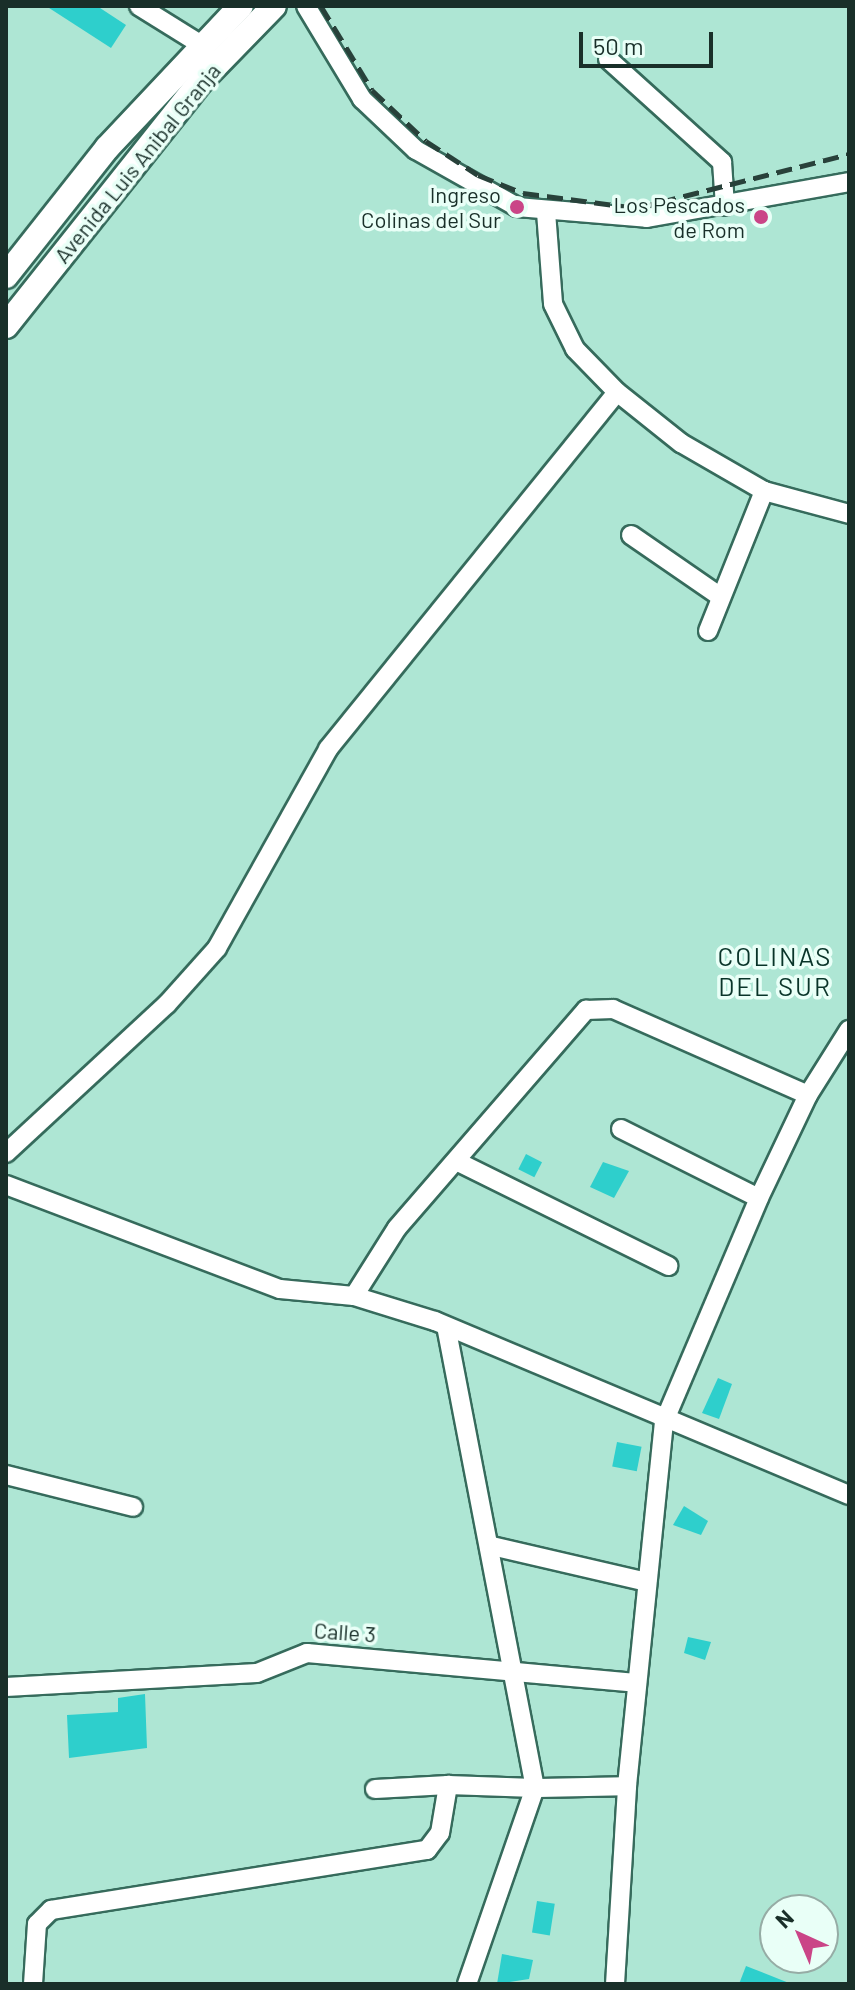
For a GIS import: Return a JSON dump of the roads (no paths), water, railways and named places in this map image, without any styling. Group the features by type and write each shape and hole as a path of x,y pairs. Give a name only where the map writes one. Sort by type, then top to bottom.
{"main road":[{"name":"Avenida Luis Anibal Granja","path":"6,276 200,44 241,6"},
{"name":"Avenida Luis Anibal Granja","path":"6,326 202,80 274,6"}],"street":[{"path":"139,6 200,44"},
{"path":"306,6 362,99 416,150 517,207 546,212 647,218 849,182"},
{"path":"608,59 722,162 725,206"},
{"path":"546,212 553,304 575,349 617,392 681,443 764,491 849,514"},
{"path":"6,1153 167,1004 217,948 328,749 617,392"},
{"path":"708,631 764,491"},
{"path":"631,535 721,597"},
{"path":"354,1296 397,1228 578,1019 596,1006 808,1095"},
{"path":"615,1984 627,1786 664,1422 759,1198 808,1095 849,1030"},
{"path":"621,1129 759,1198"},
{"path":"456,1161 668,1266"},
{"path":"6,1185 280,1289 354,1296 446,1326 664,1422 849,1495"},
{"path":"446,1326 492,1546 535,1788 467,1984"},
{"path":"6,1475 133,1507"},
{"path":"492,1546 647,1582"},
{"name":"Calle 3","path":"6,1687 257,1673 307,1653 514,1668 636,1683"},
{"path":"375,1789 448,1785 535,1788 627,1786"},
{"path":"33,1984 37,1924 51,1910 427,1850 440,1833 448,1785"}],"railway":[{"path":"321,6 372,90 426,141 478,175 523,193 637,208 849,154"}],"place":[{"name":"Ingreso Colinas del Sur","path":"517,207"},
{"name":"Los Pescados de Rom","path":"761,217"}],"district":[{"name":"COLINAS DEL SUR","path":"775,971"}]}
